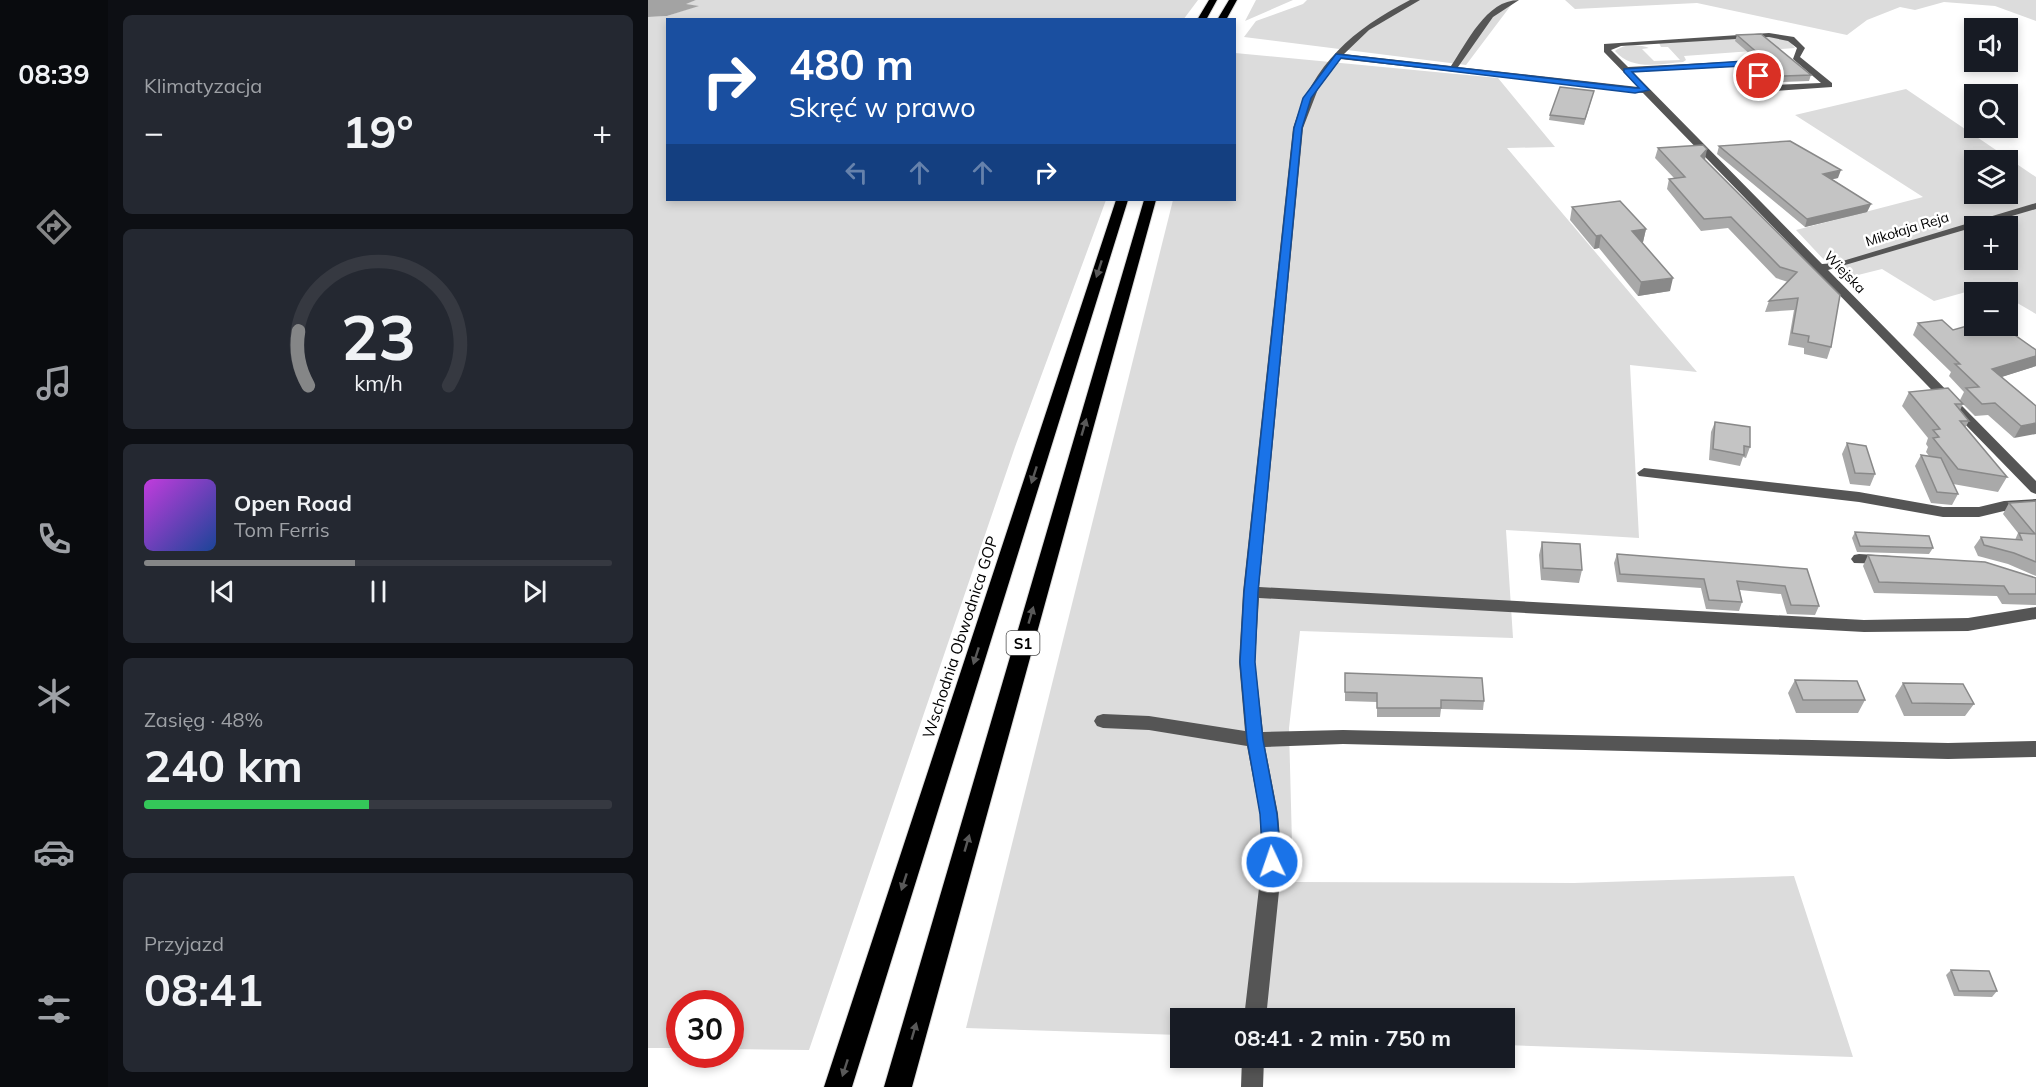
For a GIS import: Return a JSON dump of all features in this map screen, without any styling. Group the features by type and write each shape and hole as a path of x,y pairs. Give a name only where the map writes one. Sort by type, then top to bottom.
{"highway":[{"path":"1202,18 1213,0"},
{"path":"1222,18 1233,0"},
{"name":"S1","path":"898,1087 1150,201"},
{"name":"Wschodnia Obwodnica GOP","path":"838,1087 1119,204"}],"street":[{"path":"1256,1008 1272,862 1269,814 1255,740 1247,662 1251,592 1298,128 1307,98 1339,56 1361,33 1416,0"},
{"path":"1453,69 1490,15 1515,0"},
{"name":"Wiejska","path":"1629,74 1745,63 1773,88 1829,85 1796,57 1801,48 1791,39 1782,36 1607,46 1607,50 1629,74 2036,489"},
{"path":"1339,56 1645,90"},
{"name":"Mikołaja Reja","path":"1821,268 1837,266 2036,206"},
{"path":"1644,473 1859,497 1943,512 1979,512 2004,506 2036,504"},
{"path":"1859,559 1903,561"},
{"path":"1251,592 1664,616 1903,627 2002,622 2036,613"},
{"path":"1103,721 1149,723 1255,740 1343,736 1948,751 2036,749"},
{"path":"1252,1087 1253,1068"}],"shaded area":[{"path":"648,0 696,0 686,4 699,6 667,16 648,17"},
{"path":"696,0 1198,0 1184,18 666,18 666,201 1106,201 1015,447 809,1050 744,1049 744,990 666,990 666,1048 648,1048 648,17 667,16 697,6 684,4"},
{"path":"1256,0 1293,0 1245,21"},
{"path":"1307,0 1515,0 1466,65 1244,37 1256,21 1303,4"},
{"path":"1565,0 2036,0 2036,21 1995,6 1944,2 1915,10 1900,7 1867,20 1847,35 1697,3 1575,9"},
{"path":"1768,36 1787,39 1795,48 1684,56 1686,60 1683,62 1655,65 1629,61 1615,51 1631,45 1641,46 1649,48 1642,49 1654,61 1680,60 1668,47 1661,47 1659,43"},
{"path":"1236,53 1498,78 1555,147 1507,148 1697,372 1630,365 1639,538 1506,530 1513,638 1300,631 1289,728 1293,882 1574,883 1794,876 1853,1057 1515,1045 1515,1008 1170,1008 1170,1035 966,1028 1173,201 1236,201"},
{"path":"1906,89 1964,128 1964,138 1978,138 1996,150 1964,150 1964,204 2018,204 2018,165 2036,177 2036,314 2018,303 2018,282 1964,282 1964,293 1934,301 1882,269 1842,279 1796,230 1923,197 1795,115"}],"building":[{"path":"1761,34 1811,75 1784,76 1737,35"},
{"path":"1560,87 1594,91 1585,119 1550,115"},
{"path":"1790,141 1841,170 1823,174 1871,204 1807,219 1719,146"},
{"path":"1703,145 1707,149 1701,156 1840,295 1831,347 1808,342 1809,336 1792,333 1798,298 1769,301 1797,272 1780,267 1731,217 1704,219 1669,179 1685,177 1658,148"},
{"path":"1620,201 1646,229 1632,231 1673,278 1641,282 1601,235 1596,236 1572,207"},
{"path":"1942,320 1953,330 1964,327 1964,336 2016,336 2036,350 2036,356 1992,369 2036,406 2036,423 2021,426 1995,403 1982,404 1966,388 1979,387 1955,364 1960,364 1918,323"},
{"path":"1948,388 1963,404 1955,404 1969,421 1960,421 2007,477 1958,469 1933,438 1939,437 1933,430 1940,429 1909,392"},
{"path":"1715,422 1750,427 1750,447 1744,446 1744,455 1713,449"},
{"path":"1847,443 1866,446 1875,474 1855,473"},
{"path":"1921,455 1941,458 1958,494 1937,492"},
{"path":"2036,501 2036,562 1984,545 1981,537 2022,540 2019,533 2035,534 2009,503"},
{"path":"1855,532 1929,536 1933,548 1860,546"},
{"path":"1542,542 1580,544 1582,570 1543,568"},
{"path":"1617,554 1807,569 1819,606 1791,605 1785,586 1737,581 1742,602 1709,600 1704,579 1620,574"},
{"path":"1868,555 1985,562 2036,578 2036,594 2009,594 2004,586 1879,582"},
{"path":"1345,673 1482,678 1484,701 1441,700 1441,708 1377,708 1377,693 1345,692"},
{"path":"1795,680 1857,681 1865,700 1803,700"},
{"path":"1903,683 1963,684 1974,704 1912,703"},
{"path":"1951,970 1989,971 1997,991 1959,991"}],"route":[{"path":"1272,862 1269,814 1255,740 1247,662 1251,592 1279,304 1298,128 1307,98 1339,56 1635,90 1645,90 1626,70 1745,63 1759,76"}]}
